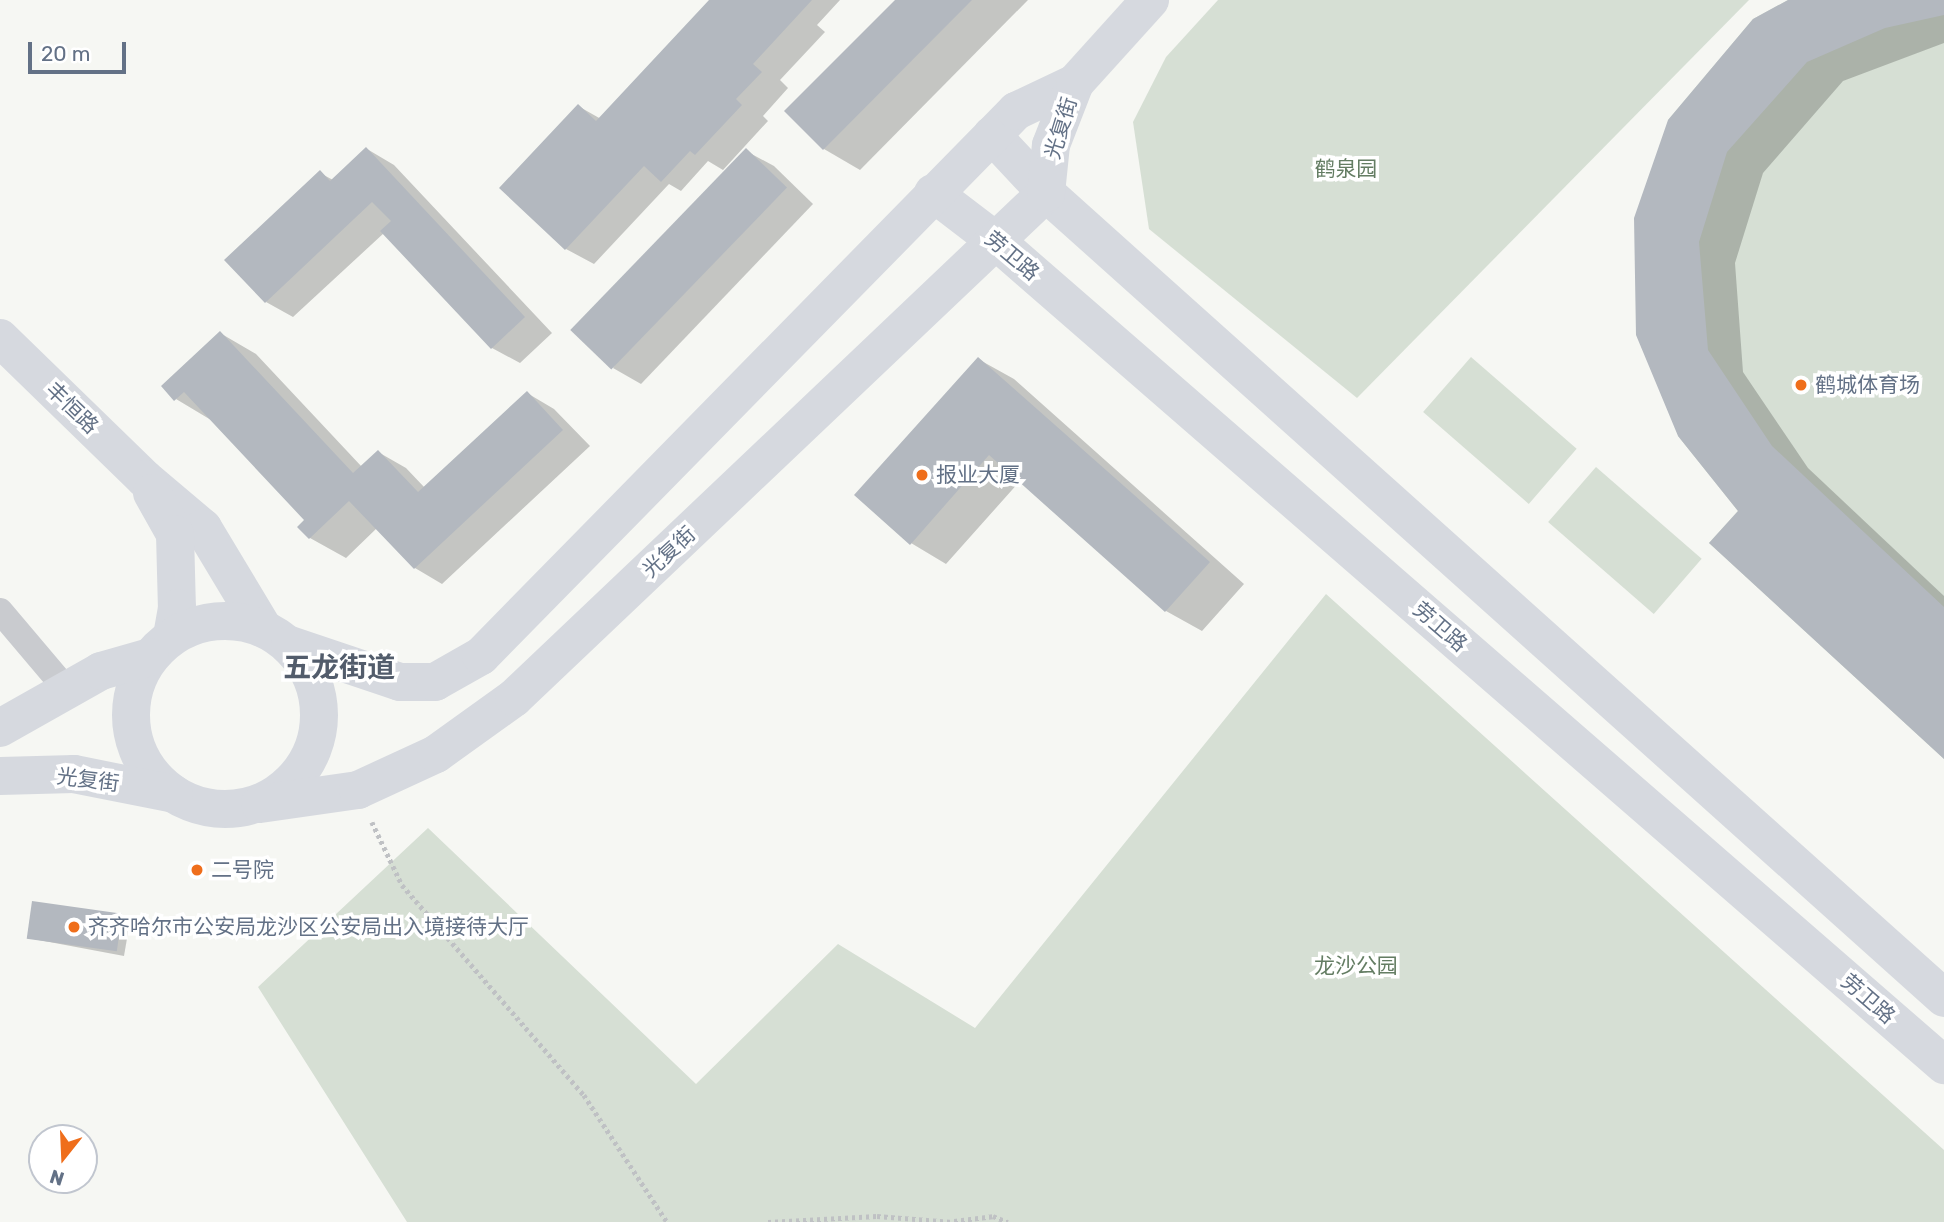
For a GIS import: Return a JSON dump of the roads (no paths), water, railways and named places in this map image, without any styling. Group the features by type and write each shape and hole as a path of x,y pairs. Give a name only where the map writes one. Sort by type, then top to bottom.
{"main road":[{"path":"1075,82 1150,0"},
{"name":"光复街","path":"276,637 400,681 435,682 481,656 1016,111 1075,82"},
{"name":"光复街","path":"260,804 358,790 436,754 514,698 1046,193 1051,145 1075,82"},
{"path":"992,135 1046,193 1944,998"},
{"name":"劳卫路","path":"933,193 997,242 1944,1065"},
{"name":"丰恒路","path":"0,338 145,479"},
{"path":"145,479 203,528 276,637 309,670 319,700 318,732 308,761 295,778 260,804 232,809 202,806 175,794 147,771 130,716 135,685 161,647 177,608 175,534 145,479"},
{"path":"0,728 101,671 161,647 201,623 222,621 276,637"},
{"name":"光复街","path":"0,776 75,774 175,794"}],"street":[{"path":"0,611 67,690"}],"place":[{"name":"鹤城体育场","path":"1801,385"},
{"name":"报业大厦","path":"922,475"},
{"name":"二号院","path":"197,870"},
{"name":"齐齐哈尔市公安局龙沙区公安局出入境接待大厅","path":"74,927"}],"district":[{"name":"五龙街道","path":"339,668"}],"park label":[{"name":"鹤泉园","path":"1346,169"},
{"name":"龙沙公园","path":"1356,966"}]}
